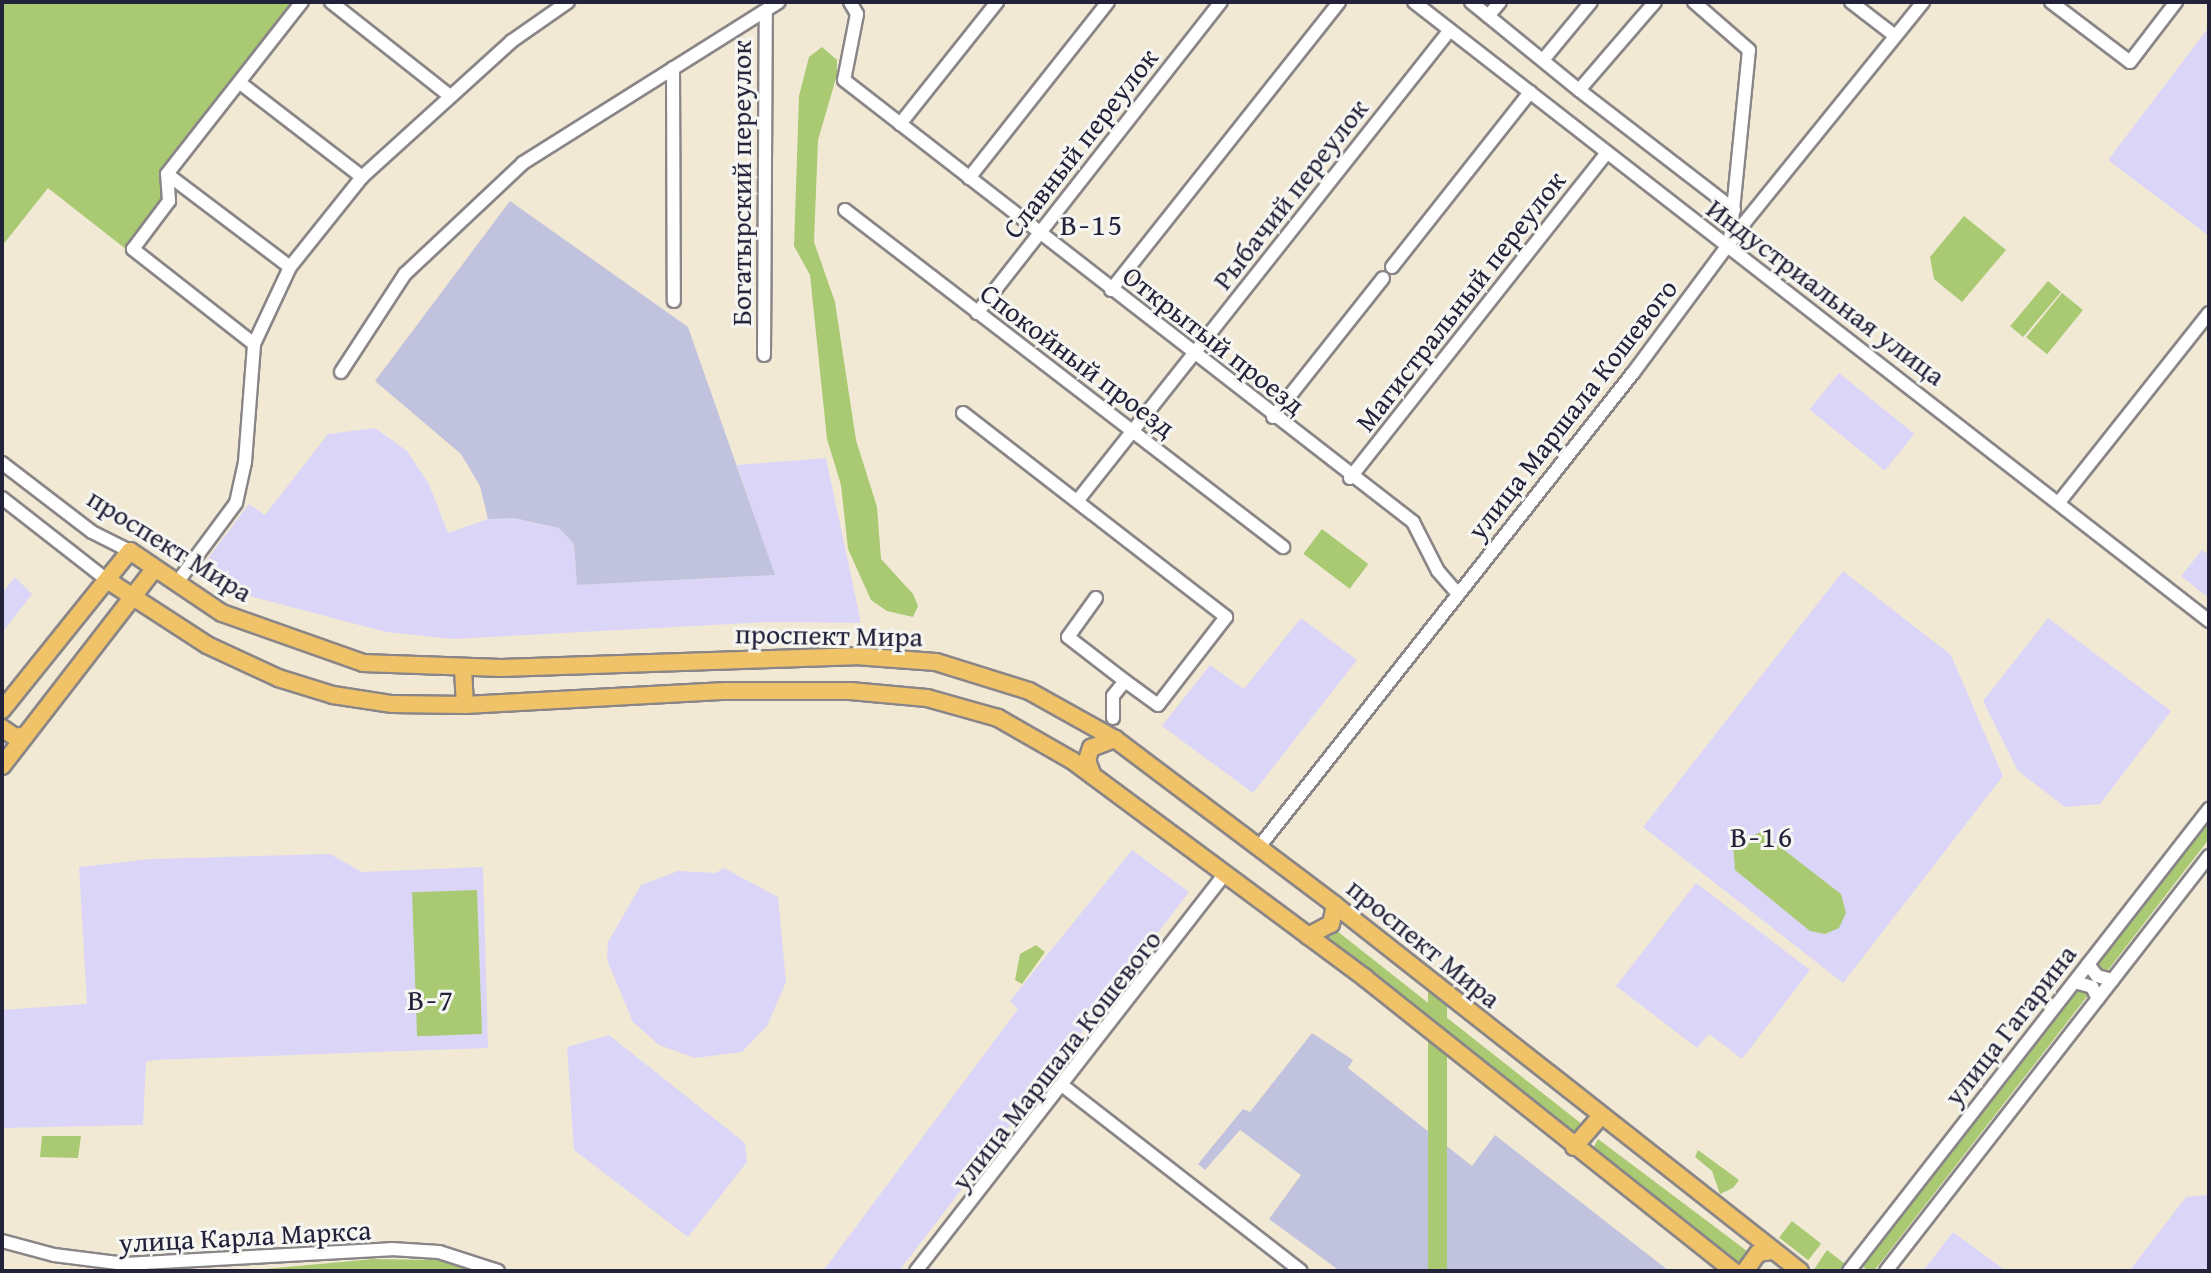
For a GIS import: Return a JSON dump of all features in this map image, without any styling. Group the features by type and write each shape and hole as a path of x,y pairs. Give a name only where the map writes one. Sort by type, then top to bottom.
{"main road":[{"name":"проспект Мира","path":"130,551 176,584 262,630 363,663 463,668 855,656 936,662 1029,691 1115,739 1258,846 1800,1271"},
{"path":"2,710 130,551"},
{"path":"2,766 154,569"},
{"name":"проспект Мира","path":"107,580 207,645 278,678 333,695 392,704 465,705 726,691 850,691 927,698 998,718 1093,776 1308,936 1734,1271"},
{"path":"463,668 465,705"},
{"path":"2,728 15,737 26,735"},
{"path":"1093,776 1087,760 1091,748 1115,739"},
{"path":"1308,936 1331,924 1335,905"},
{"path":"1574,1147 1601,1116"},
{"path":"1745,1271 1758,1253 1773,1251"}],"street":[{"path":"254,344 133,249 169,201 167,174 302,2"},
{"path":"331,2 450,96"},
{"path":"176,584 236,503 245,462 254,344 290,267 362,177 512,41 566,2"},
{"path":"341,372 405,274 523,163 779,2"},
{"name":"Открытый проезд","path":"850,2 857,14 844,80 1350,478 1422,531 1438,571 1457,593"},
{"path":"900,124 997,2"},
{"path":"969,178 1108,2"},
{"name":"Славный переулок","path":"977,313 1221,2"},
{"path":"1111,290 1339,2"},
{"name":"Индустриальная улица","path":"1414,2 1727,248 2060,501 2209,621"},
{"path":"1471,2 1734,210"},
{"path":"1488,16 1500,2"},
{"path":"1543,60 1591,2"},
{"path":"1579,90 1655,2"},
{"path":"1694,2 1749,50 1734,210 1727,248"},
{"path":"1851,2 1894,35"},
{"name":"улица Маршала Кошевого","path":"1258,846 1923,2"},
{"path":"2058,4 2130,62 2176,2"},
{"name":"Богатырский переулок","path":"764,355 766,11"},
{"name":"Рыбачий переулок","path":"1078,500 1450,30"},
{"path":"673,68 674,301"},
{"path":"240,83 362,177"},
{"path":"1392,267 1530,92"},
{"name":"Магистральный переулок","path":"1350,478 1607,153"},
{"path":"167,174 290,267"},
{"name":"Спокойный проезд","path":"845,210 1283,547"},
{"path":"1273,417 1383,278"},
{"path":"2060,501 2209,313"},
{"path":"963,413 1226,617 1158,705 1068,637 1096,598"},
{"name":"проспект Мира","path":"2,463 92,532 130,551"},
{"name":"проспект Мира","path":"2,498 107,580"},
{"path":"1113,718 1113,696 1125,681"},
{"name":"улица Гагарина","path":"1849,1271 2209,809"},
{"name":"улица Гагарина","path":"1886,1271 2209,856"},
{"path":"918,1271 1226,876"},
{"name":"улица Маршала Кошевого","path":"918,1271 1067,1089 1226,876"},
{"path":"2088,964 2097,976 2112,980"},
{"path":"2075,982 2092,987 2098,999"},
{"path":"1067,1089 1301,1271"},
{"path":"2,1243 54,1255 125,1264 391,1249 439,1252 498,1271"},
{"name":"улица Карла Маркса","path":"2,1243 51,1259 126,1269 393,1253 437,1254 491,1271"}],"shaded area":[{"path":"2209,27 2209,236 2108,160"},
{"path":"510,201 688,327 775,575 577,585 574,544 559,528 514,518 488,519 480,486 461,454 375,381"},
{"path":"1839,373 1914,434 1885,471 1809,410"},
{"path":"375,428 407,451 429,484 448,533 488,519 514,518 559,528 574,544 577,585 774,575 737,465 826,458 861,623 768,622 453,639 386,632 230,591 200,569 249,504 265,515 328,434"},
{"path":"2202,550 2209,555 2209,598 2181,576"},
{"path":"1843,571 1951,655 2003,776 1843,983 1643,827"},
{"path":"15,577 32,594 2,633 2,593"},
{"path":"1301,618 1357,660 1253,793 1162,726 1210,665 1244,689"},
{"path":"2048,618 2171,711 2100,804 2065,807 2018,771 1983,701"},
{"path":"1132,850 1189,892 899,1271 823,1271 1018,1009 1010,1001"},
{"path":"330,854 362,872 483,867 488,1048 155,1060 146,1062 143,1125 2,1128 2,1010 87,1004 79,867 151,859"},
{"path":"724,868 778,897 786,982 767,1026 742,1052 695,1058 659,1045 633,1022 607,960 608,942 641,885 678,871 716,873"},
{"path":"1696,883 1810,970 1742,1059 1709,1034 1697,1048 1616,986"},
{"path":"1312,1033 1353,1060 1348,1068 1472,1166 1495,1135 1669,1271 1340,1271 1269,1219 1301,1175 1240,1130 1205,1170 1198,1164 1243,1109 1250,1112"},
{"path":"609,1035 745,1143 747,1162 688,1237 574,1150 567,1047"},
{"path":"2209,1195 2209,1271 2130,1270 2186,1197"},
{"path":"1953,1232 2006,1271 1923,1271"}],"green space":[{"path":"2,2 297,2 163,174 163,200 127,250 48,188 2,246"},
{"path":"822,47 837,60 837,75 818,140 814,242 835,302 856,440 877,507 881,559 913,594 918,606 913,617 887,611 871,600 848,549 841,485 827,439 810,275 794,246 799,96 809,57"},
{"path":"1964,216 2006,250 1962,302 1934,279 1930,257"},
{"path":"2048,281 2061,292 2023,337 2010,326"},
{"path":"2062,293 2083,310 2047,354 2026,337"},
{"path":"1322,529 1368,564 1350,589 1303,554"},
{"path":"2209,813 2209,839 2105,974 2099,973 2094,963"},
{"path":"1761,832 1841,894 1846,913 1839,928 1825,934 1810,931 1735,870 1733,844"},
{"path":"477,890 482,1034 417,1036 412,892"},
{"path":"1332,927 1583,1125 1573,1137 1319,940"},
{"path":"1036,945 1045,952 1022,984 1015,980 1020,954"},
{"path":"1428,978 1447,978 1447,1271 1428,1271"},
{"path":"2075,986 2089,994 1874,1271 1859,1264"},
{"path":"42,1136 81,1136 78,1158 40,1157"},
{"path":"1598,1139 1751,1254 1741,1267 1592,1150"},
{"path":"1698,1150 1739,1180 1733,1188 1720,1194 1712,1171 1695,1157"},
{"path":"1792,1221 1821,1244 1808,1260 1779,1238"},
{"path":"1827,1250 1845,1264 1839,1271 1813,1271"},
{"path":"374,1259 438,1260 480,1271 243,1271"}],"district":[{"name":"В-15","path":"1092,224"},
{"name":"В-16","path":"1762,836"},
{"name":"В-7","path":"431,999"}]}
